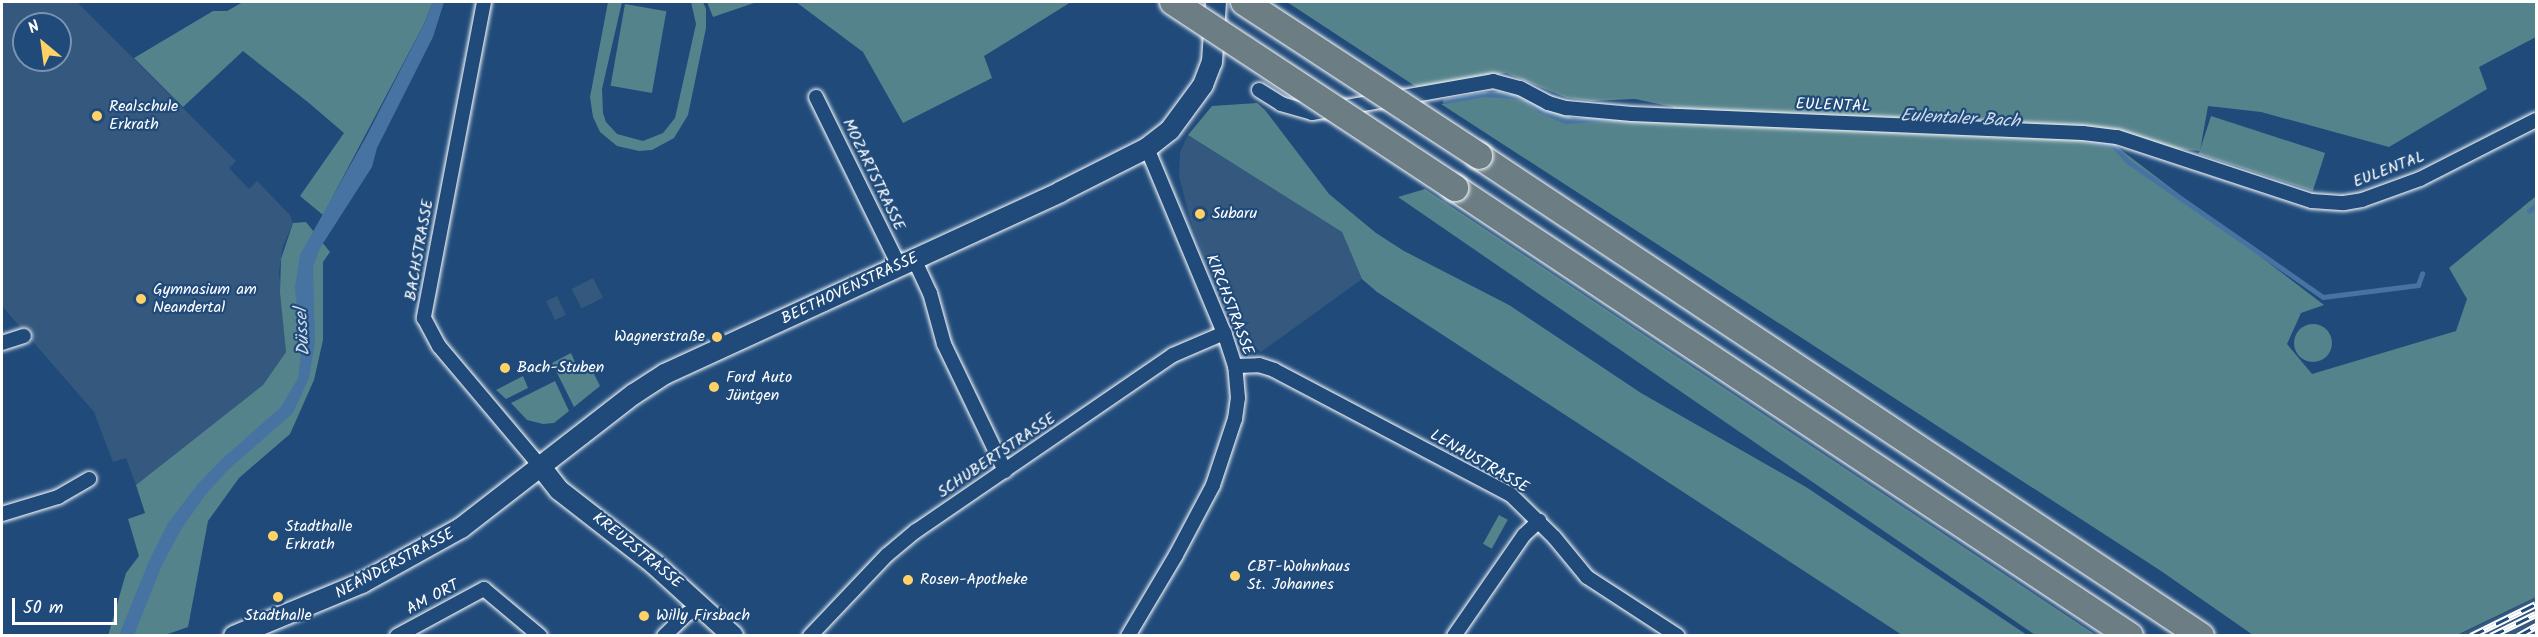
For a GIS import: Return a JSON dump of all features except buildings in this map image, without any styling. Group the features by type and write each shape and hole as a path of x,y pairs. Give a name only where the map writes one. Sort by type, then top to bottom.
{"highway":[{"path":"1173,2 2130,636"},
{"path":"1244,2 2201,636"}],"main road":[{"name":"BEETHOVENSTRASSE","path":"541,466 634,394 665,374 1148,148 1170,130 1203,86 1210,68 1216,2"},
{"name":"KREUZSTRASSE","path":"541,466 559,490 654,564 733,636"},
{"name":"NEANDERSTRASSE","path":"234,636 326,600 426,549 461,528 541,466"}],"street":[{"name":"BACHSTRASSE","path":"484,2 424,318 439,346 541,466"},
{"name":"EULENTAL","path":"1258,90 1281,104 1312,113 1493,81 1520,88 1548,103 1566,108 1632,114 2083,133 2117,137 2312,201 2344,203 2362,200 2420,178 2536,120"},
{"name":"MOZARTSTRASSE","path":"816,97 906,263"},
{"name":"KIRCHSTRASSE","path":"1128,636 1176,555 1213,485 1236,419 1238,398 1235,366 1224,333 1148,148"},
{"path":"906,263 930,293 944,344 1005,471"},
{"name":"SCHUBERTSTRASSE","path":"810,636 887,555 916,531 1173,355 1224,333"},
{"path":"2,344 24,336"},
{"name":"LENAUSTRASSE","path":"1235,366 1259,364 1274,370 1511,495 1539,521 1587,577 1677,636"},
{"path":"2,514 58,497 89,479"},
{"path":"1454,636 1524,535 1539,521"},
{"name":"AM ORT","path":"397,636 484,589 540,636"},
{"path":"664,636 697,602"}],"shaded area":[{"name":"Gymnasium am Neandertal","path":"2,2 77,2 236,161 229,168 249,189 257,181 290,215 293,223 283,246 279,272 286,352 263,385 136,485 126,458 113,462 94,412 2,306"},
{"path":"1188,135 1342,232 1362,279 1261,352 1239,334 1229,319 1190,219 1179,176 1180,152"},
{"path":"593,278 603,298 582,308 572,289"},
{"path":"557,296 566,315 555,320 546,301"},
{"path":"2536,597 2536,635 2457,636 2509,611"}],"green space":[{"path":"243,2 433,2 424,24 323,215 300,196 344,133 309,103 243,51 183,107 134,58 213,11 227,11"},
{"path":"608,2 622,2 602,89 603,113 606,122 617,134 643,141 663,133 675,118 696,24 691,2 703,2 706,9 706,28 688,115 674,138 652,150 639,151 617,146 600,132 593,117 590,97"},
{"path":"707,2 757,2 713,17"},
{"path":"796,2 1071,2 984,56 992,78 903,123 863,52"},
{"path":"1287,2 2536,2 2536,37 2479,67 2487,89 2389,147 2261,112 2208,106 2200,151 2112,143 2324,305 2301,313 2287,344 2312,374 2456,331 2467,299 2449,268 2536,196 2536,597 2457,635 2253,635 2161,571 1441,104 1499,91 1578,120 1610,116 1670,123 1673,107 1635,99 1591,101 1567,98 1506,73 1418,88"},
{"path":"625,4 666,11 652,93 611,86"},
{"path":"1257,103 1265,110 1329,194 1376,233 1404,251 1509,305 1641,393 1806,487 2027,635 1902,635 1377,292 1362,279 1342,232 1188,135 1212,106"},
{"path":"2211,116 2325,153 2313,191 2199,154"},
{"path":"1425,189 2096,635 2035,635 1398,197"},
{"path":"306,222 330,252 323,262 323,340 314,380 290,434 239,478 208,521 188,627 165,635 108,636 126,573 139,556 128,519 145,513 136,485 263,385 286,352 280,292 281,259 293,223"},
{"path":"2313,324 2327,329 2332,343 2327,357 2313,362 2299,357 2294,343 2299,329"},
{"path":"571,353 579,371 590,366 600,386 574,407 552,363"},
{"path":"523,376 528,388 506,399 496,390"},
{"path":"555,381 569,411 554,423 543,424 527,420 511,403"},
{"path":"1499,515 1508,520 1492,549 1483,544"}],"water":[{"name":"Düssel","path":"433,2 444,2 433,37 377,148 372,167 320,248 313,267 315,342 309,378 293,413 227,471 206,494 182,528 162,565 134,635 119,635 149,561 168,523 197,485 221,460 281,407 298,378 301,353 295,287 300,255 366,137"}],"waterway":[{"name":"Eulentaler Bach","path":"1445,101 1484,94 1525,97 1540,110 1566,121 1610,118"},
{"name":"Eulentaler Bach","path":"2088,140 2113,145 2129,162 2323,297 2418,285 2422,274"},
{"name":"Eulentaler Bach","path":"2529,211 2536,206"}],"railway":[{"path":"2471,636 2536,604"},
{"path":"2491,636 2536,614"},
{"path":"2518,636 2536,626"}],"place":[{"name":"Realschule Erkrath","path":"97,116"},
{"name":"Subaru","path":"1200,214"},
{"name":"Gymnasium am Neandertal","path":"141,299"},
{"name":"Wagnerstraße","path":"717,337"},
{"name":"Bach-Stuben","path":"505,368"},
{"name":"Ford Auto Jüntgen","path":"714,387"},
{"name":"Stadthalle Erkrath","path":"273,536"},
{"name":"CBT-Wohnhaus St. Johannes","path":"1235,576"},
{"name":"Rosen-Apotheke","path":"908,580"},
{"name":"Stadthalle","path":"278,597"},
{"name":"Willy Firsbach","path":"644,616"}]}
